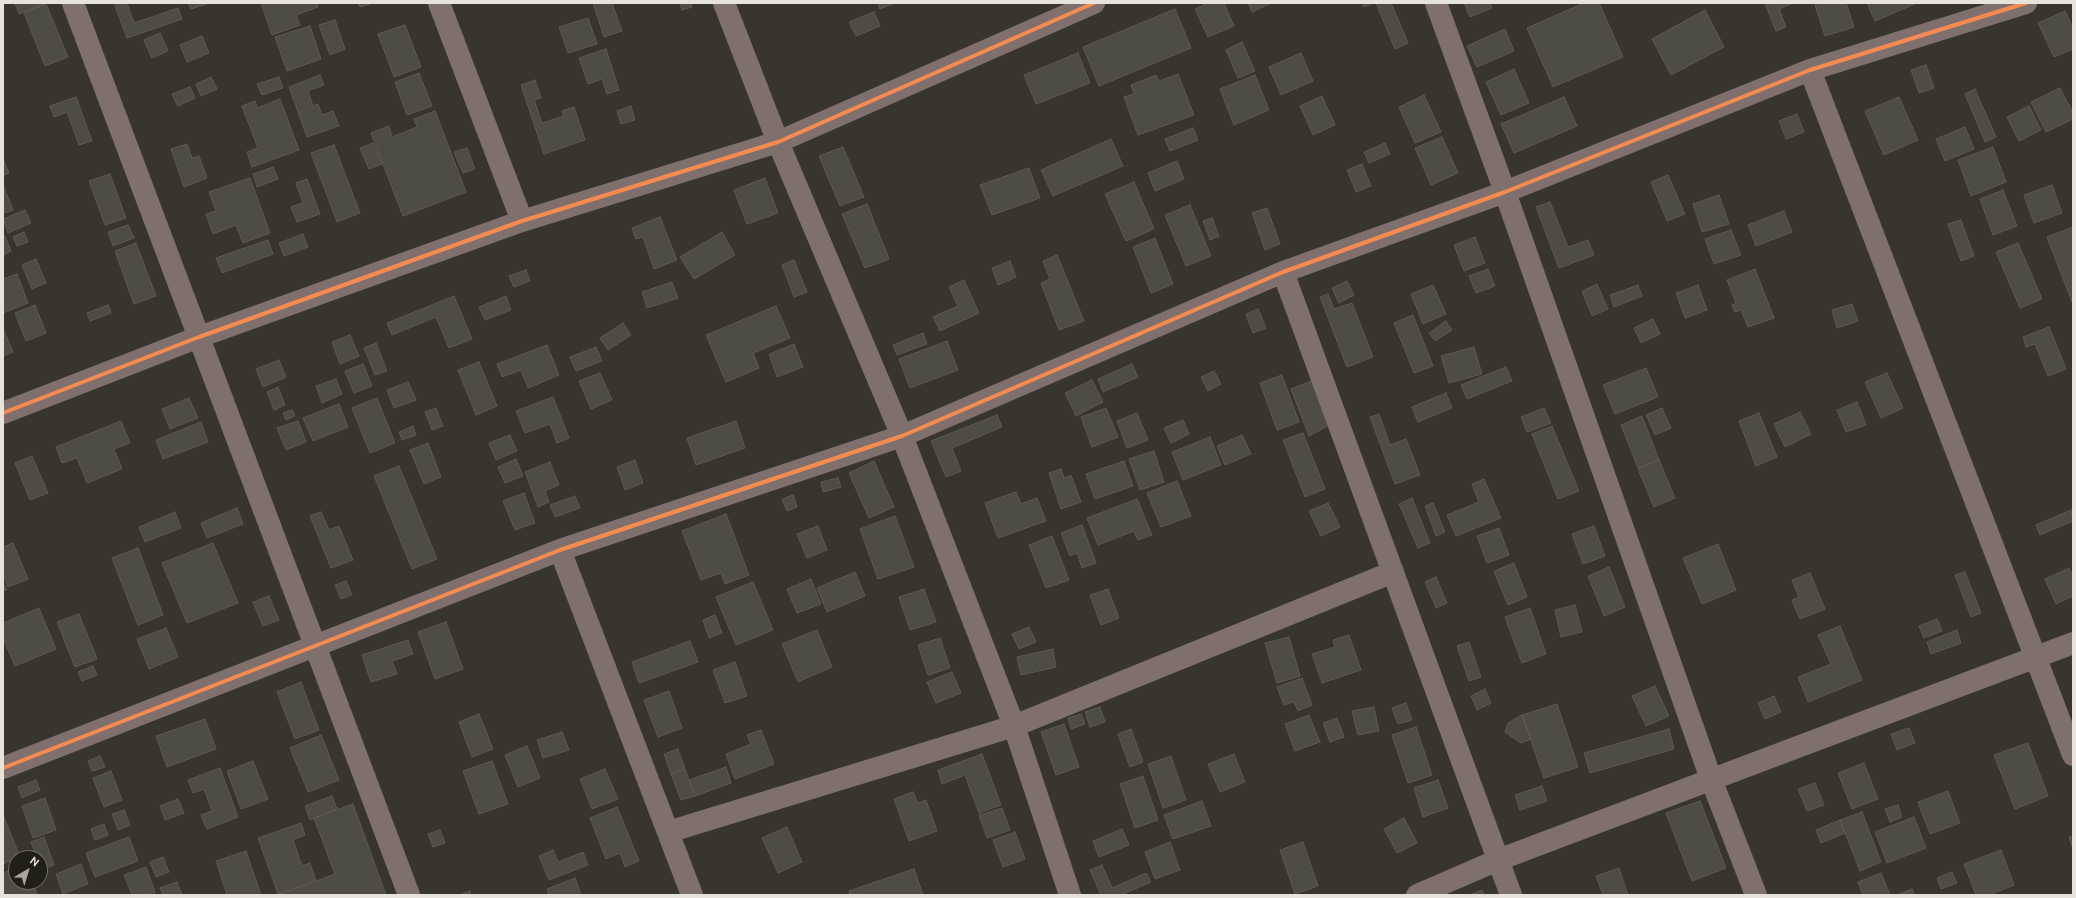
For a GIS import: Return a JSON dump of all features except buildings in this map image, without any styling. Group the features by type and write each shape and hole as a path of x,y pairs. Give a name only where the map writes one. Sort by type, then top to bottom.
{"street":[{"path":"73,3 409,895"},
{"path":"439,3 522,220"},
{"path":"724,3 778,142 902,436 1014,726 1070,895"},
{"path":"3,413 199,337 522,220 778,142 1094,3"},
{"path":"1436,3 1506,192 1711,779 1756,895"},
{"path":"3,768 560,550 902,436 1283,272 1506,192 1810,70 2026,3"},
{"path":"1810,70 2037,656 2073,755"},
{"path":"1283,272 1511,895"},
{"path":"560,550 692,895"},
{"path":"668,832 1014,726 1393,572"},
{"path":"1417,895 1498,860 2073,643"}],"cycle path":[{"path":"3,413 199,337 522,221 778,142 1094,3"},
{"path":"3,768 560,550 902,436 1283,272 1505,192 1810,70 2026,3"}]}
